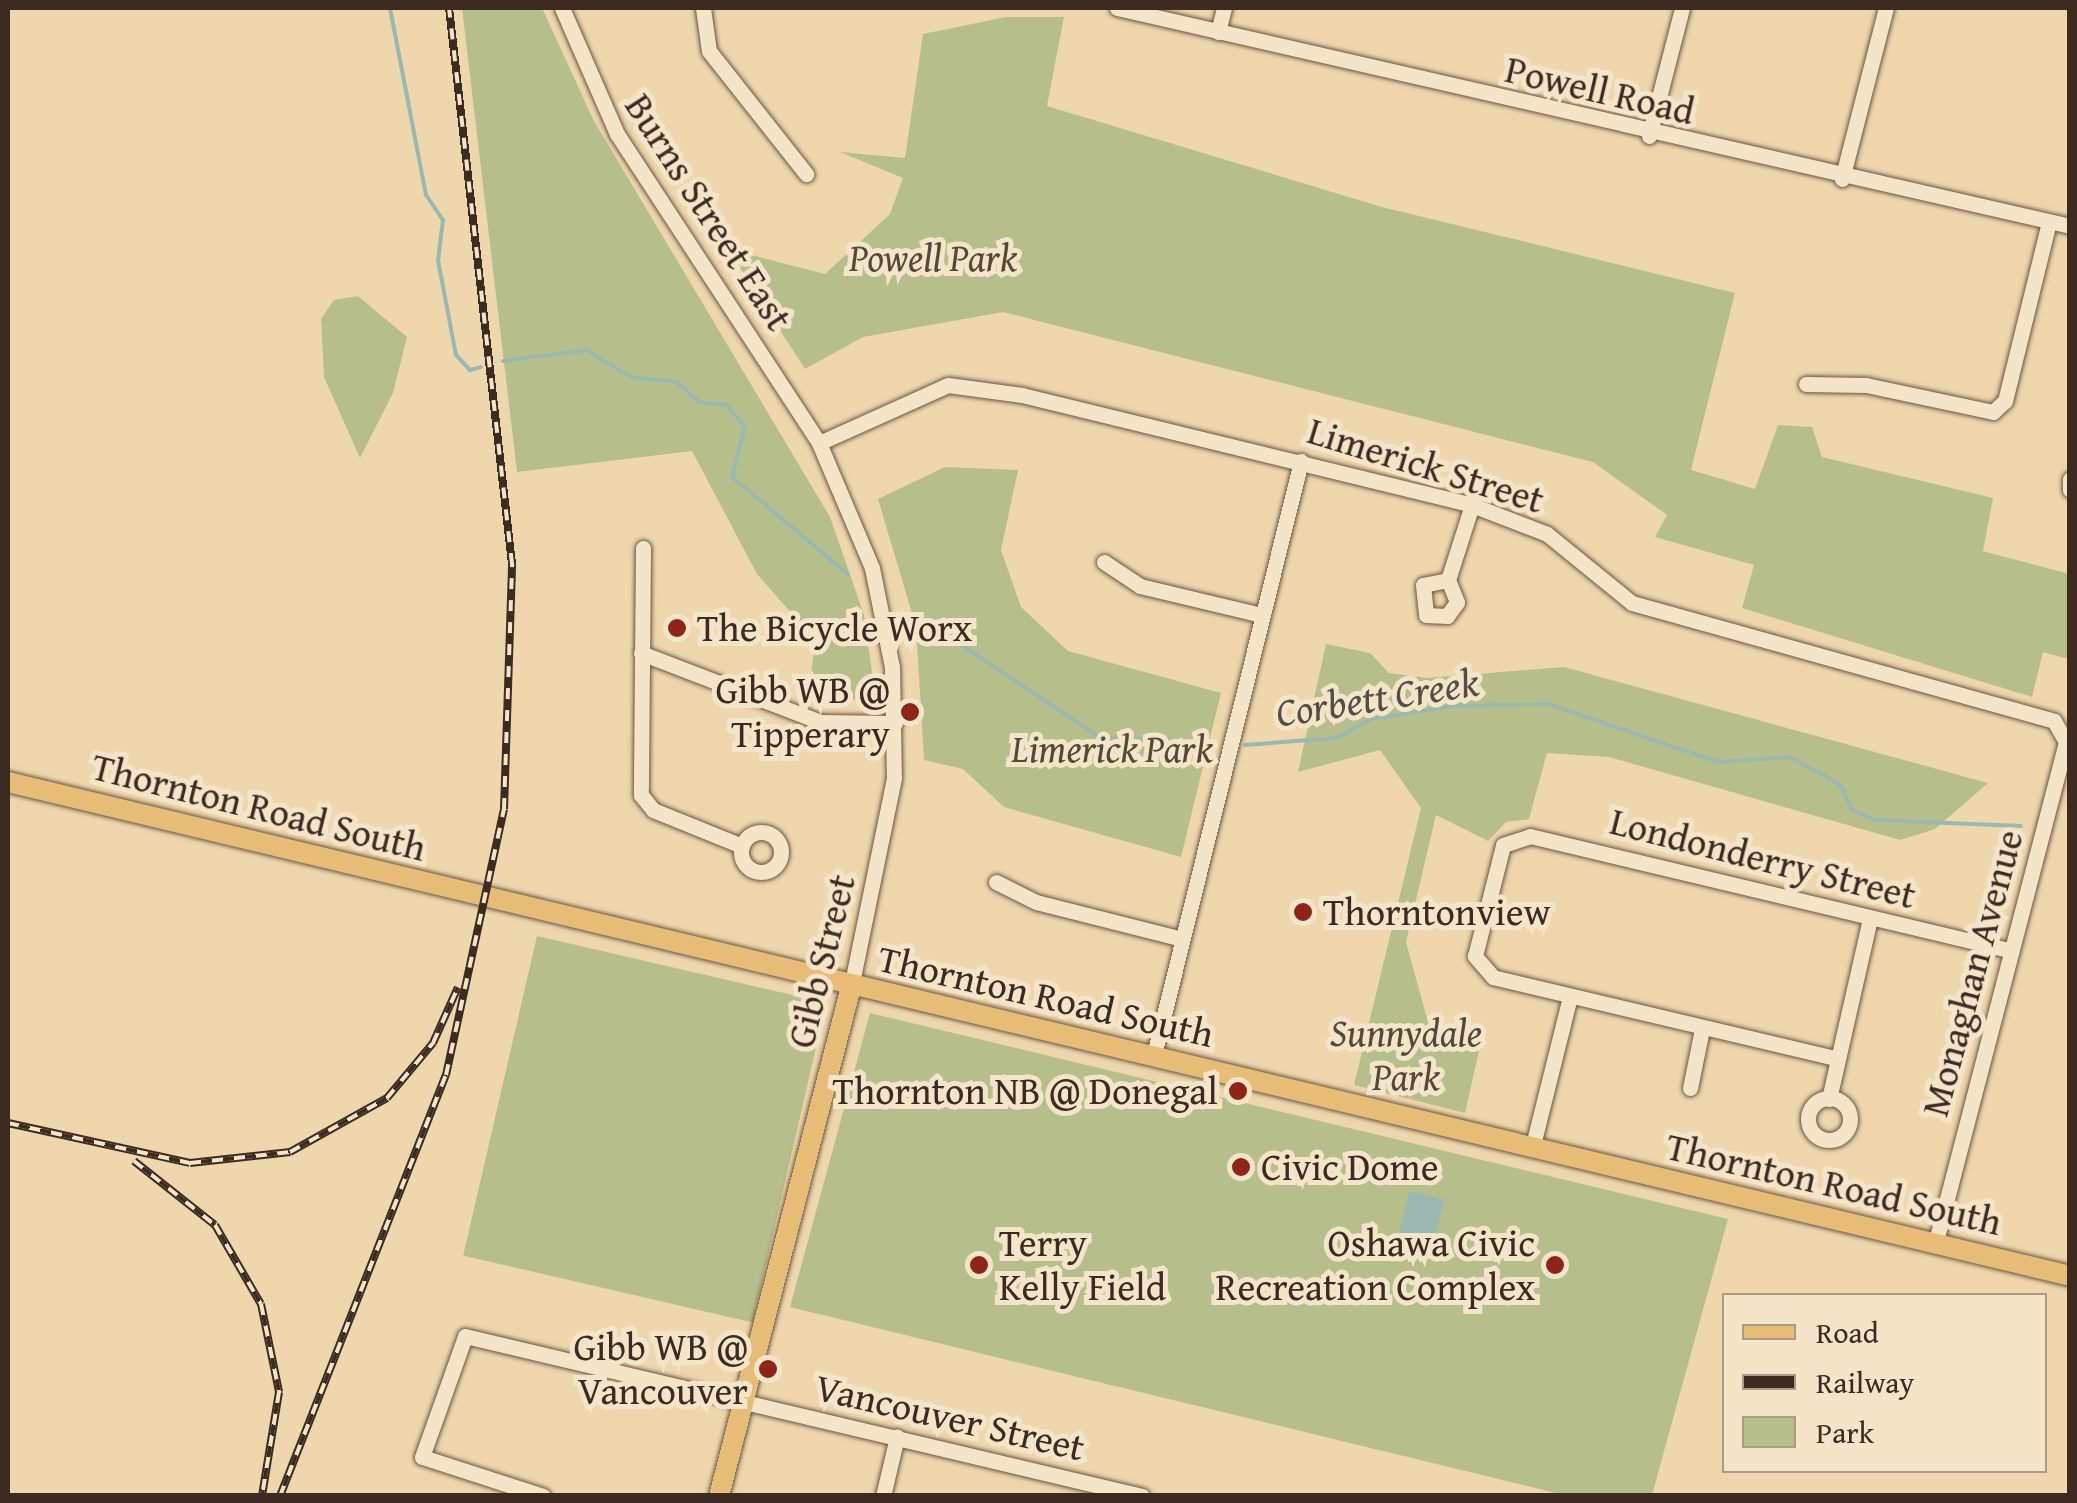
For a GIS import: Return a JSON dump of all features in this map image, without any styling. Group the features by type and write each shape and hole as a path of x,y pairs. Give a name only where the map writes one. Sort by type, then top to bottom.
{"main road":[{"name":"Thornton Road South","path":"8,782 850,987 1154,1055 2070,1276"},
{"name":"Gibb Street","path":"719,1496 850,987"}],"street":[{"name":"Burns Street East","path":"562,8 617,134 820,443"},
{"path":"703,8 709,51 806,174"},
{"name":"Powell Road","path":"1117,8 1842,180 2070,226"},
{"path":"1218,32 1224,8"},
{"path":"1650,136 1682,8"},
{"path":"1842,180 1886,8"},
{"path":"1806,384 1866,384 1993,412 2005,401 2048,222"},
{"name":"Limerick Street","path":"820,443 948,386 1301,461 1472,505 1548,534 1632,604 2054,721"},
{"name":"Gibb Street","path":"820,443 872,568 895,722 888,834 850,987"},
{"path":"1154,1055 1301,461"},
{"path":"2070,479 2070,490"},
{"path":"1448,580 1472,505"},
{"path":"642,548 641,795 653,810 742,846"},
{"path":"1104,562 1140,586 1262,616"},
{"path":"641,653 821,722 895,722"},
{"name":"Monaghan Avenue","path":"1935,1244 2066,742 2054,721"},
{"name":"Londonderry Street","path":"1570,997 1492,977 1475,956 1503,844 1530,836 2012,950"},
{"path":"996,882 1036,902 1182,939"},
{"path":"1830,1098 1834,1058 1870,918"},
{"path":"1532,1149 1570,997 1834,1058"},
{"path":"1690,1088 1702,1029"},
{"name":"Vancouver Street","path":"542,1496 422,1457 464,1336 1142,1496"},
{"path":"883,1496 897,1437"}],"green space":[{"path":"462,8 542,8 594,121 830,517 864,615 876,700 807,698 816,641 757,574 692,451 517,472"},
{"name":"Powell Park","path":"1006,17 1064,17 1047,106 1382,207 1735,293 1691,470 1755,489 1778,425 1812,427 1822,457 1993,498 1983,551 2069,574 2069,659 2043,652 2032,697 1742,608 1754,565 1655,537 1667,515 1593,462 1003,312 863,337 805,369 728,249 825,274 890,214 903,178 840,152 905,158 923,34"},
{"path":"358,296 407,337 393,393 360,458 324,377 321,319 334,300"},
{"name":"Limerick Park","path":"945,467 1018,470 1001,550 1021,607 1068,651 1221,693 1181,857 1004,807 963,769 924,760 916,627 878,499"},
{"name":"Sunnydale Park","path":"1326,644 1370,653 1389,673 1426,678 1564,667 1988,783 1935,829 1900,840 1609,757 1547,753 1529,819 1506,822 1488,841 1436,815 1406,942 1426,1015 1479,1051 1465,1113 1354,1085 1421,808 1380,750 1298,772"},
{"path":"537,936 826,1003 753,1322 463,1256"},
{"name":"Oshawa Civic Recreation Complex","path":"870,1013 1728,1219 1652,1495 1564,1495 790,1307"}],"water":[{"path":"1409,1191 1444,1199 1431,1255 1396,1247"}],"waterway":[{"name":"Corbett Creek","path":"390,8 426,195 443,220 438,260 456,355 470,370 481,367"},
{"name":"Corbett Creek","path":"503,361 586,350 631,377 677,382 699,402 727,405 745,427 732,477 848,574"},
{"name":"Corbett Creek","path":"920,617 1100,738 1213,742"},
{"name":"Corbett Creek","path":"1245,745 1336,738 1371,719 1454,706 1548,704 1718,762 1790,757 1841,785 1852,810 1875,820 2021,826"}],"railway":[{"path":"280,1496 446,1075 504,809 512,564 449,8"},
{"path":"8,1123 190,1163 290,1152 387,1098 433,1043 458,987"},
{"path":"134,1161 215,1225 261,1304 279,1392 262,1496"}],"place":[{"name":"The Bicycle Worx","path":"677,628"},
{"name":"Gibb WB @ Tipperary","path":"910,712"},
{"name":"Thorntonview","path":"1303,912"},
{"name":"Thornton NB @ Donegal","path":"1238,1091"},
{"name":"Civic Dome","path":"1241,1167"},
{"name":"Terry Kelly Field","path":"979,1265"},
{"name":"Oshawa Civic Recreation Complex","path":"1555,1265"},
{"name":"Gibb WB @ Vancouver","path":"768,1369"}]}
